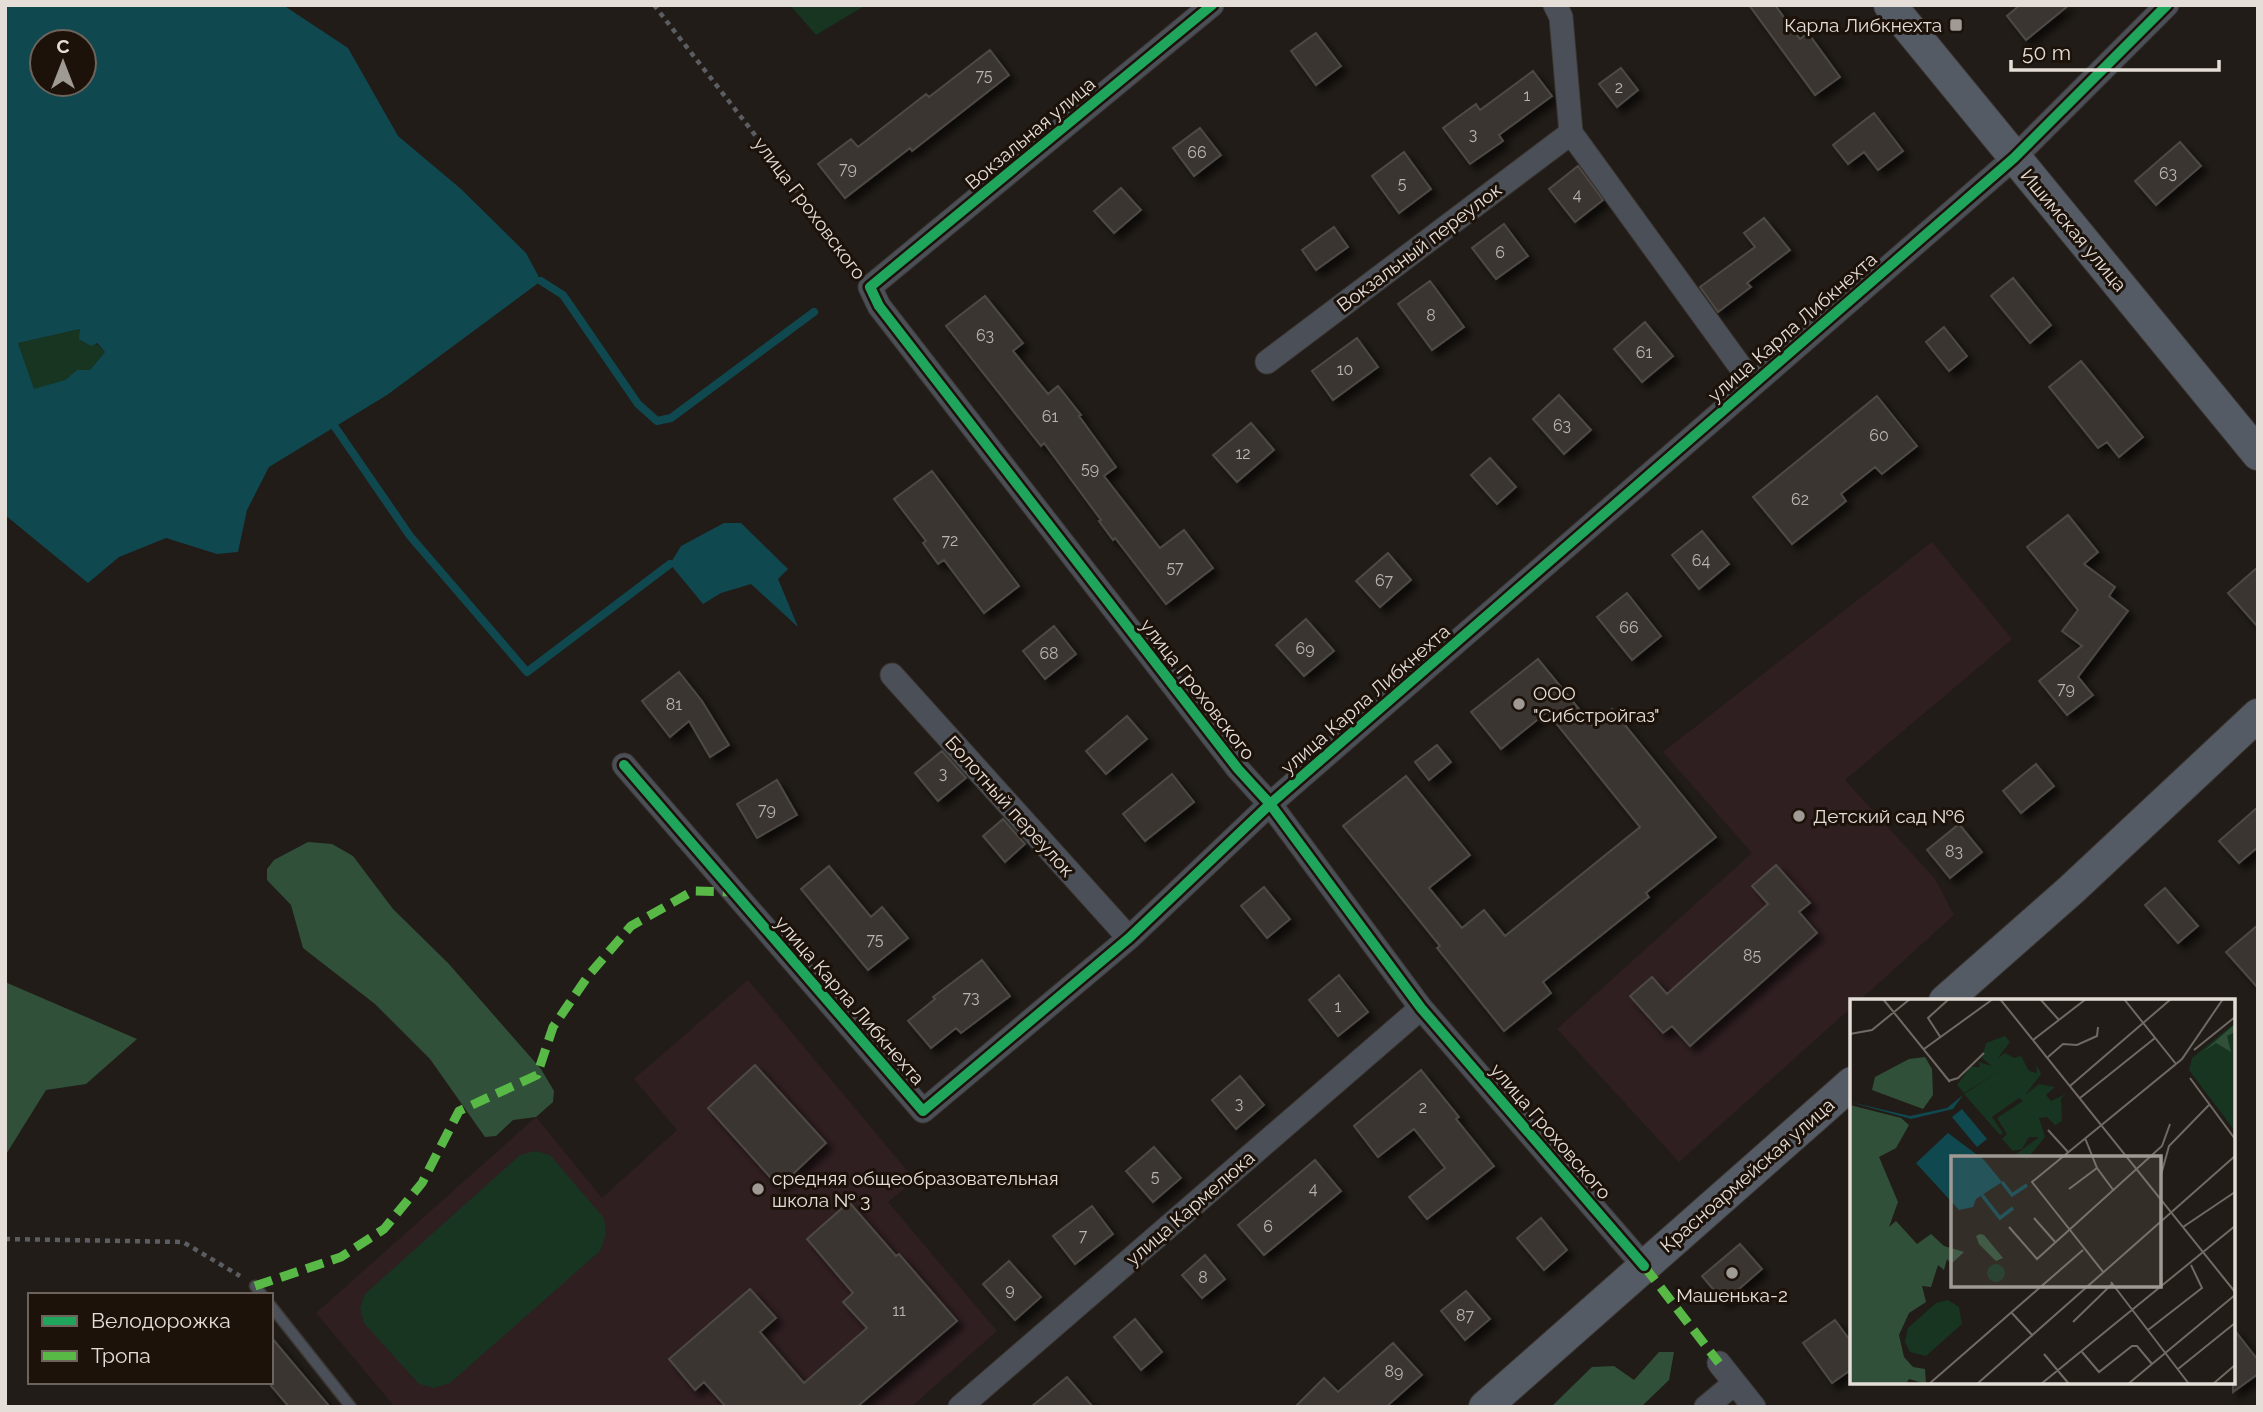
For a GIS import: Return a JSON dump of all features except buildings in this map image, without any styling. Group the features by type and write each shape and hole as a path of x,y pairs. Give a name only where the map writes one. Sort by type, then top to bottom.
{"main road":[{"name":"Ишимская улица","path":"1890,5 2258,454"},
{"path":"1947,999 2071,890 2258,715"},
{"name":"Красноармейская улица","path":"1485,1407 1850,1085"}],"street":[{"name":"Вокзальная улица","path":"870,287 1212,5"},
{"path":"1555,5 1561,18 1571,133 1753,384"},
{"name":"улица Карла Либкнехта","path":"624,765 923,1111 1129,938 1270,804 2014,158 2167,5"},
{"name":"Вокзальный переулок","path":"1267,362 1571,133"},
{"name":"улица Гроховского","path":"870,287 880,306 914,351 1238,769 1270,804 1421,1008 1644,1266"},
{"name":"Болотный переулок","path":"892,675 1129,938"},
{"name":"улица Кармелюка","path":"960,1407 1421,1008"},
{"path":"1719,1363 1755,1407"},
{"path":"1706,1407 1735,1382"}],"lane":[{"path":"273,1309 351,1407"}],"path":[{"path":"5,1239 183,1241 259,1290"}],"shaded area":[{"name":"Детский сад №6","path":"1932,542 2012,639 1845,780 1935,879 1954,915 1861,999 1850,999 1850,1009 1679,1162 1557,1029 1752,853 1663,752"},
{"name":"средняя общеобразовательная школа № 3","path":"748,980 915,1180 888,1202 997,1331 911,1407 395,1407 316,1313 536,1117 602,1198 677,1130 634,1079"}],"green space":[{"path":"790,5 866,5 816,35"},
{"path":"80,329 105,352 90,370 77,370 65,380 34,390 18,343"},
{"path":"308,842 332,844 353,856 393,909 448,963 541,1069 554,1091 553,1102 536,1117 513,1120 496,1136 485,1137 430,1059 375,1004 303,948 291,905 267,880 267,869 274,860"},
{"path":"5,982 137,1039 86,1084 46,1090 5,1156"},
{"path":"535,1151 550,1155 604,1218 606,1235 600,1251 450,1383 434,1388 419,1384 364,1323 360,1308 365,1294 520,1155"},
{"path":"1659,1352 1674,1352 1669,1380 1641,1407 1551,1407 1592,1367 1614,1366 1634,1380"}],"water":[{"path":"5,5 283,5 348,48 398,136 461,189 526,253 541,281 387,395 269,467 247,510 238,552 217,554 166,538 119,557 88,583 5,515","holes":["80,329 79,339 91,346 97,343 105,352 90,370 77,370 65,380 34,389 18,343"]},
{"path":"724,523 741,523 788,569 778,579 798,627 751,584 721,593 703,604 670,564 681,546"}],"waterway":[{"path":"541,281 563,295 638,404 657,421 671,418 814,312"},
{"path":"335,427 410,536 527,672 670,564"}],"marked path":[{"path":"255,1286 341,1257 384,1229 422,1183 459,1111 537,1075 553,1027 588,976 631,926 693,891 734,892"},
{"path":"1644,1266 1719,1363"}],"cycle path":[{"path":"1212,5 870,287 879,306 1238,769 1270,804 1421,1008 1644,1266"},
{"path":"624,765 923,1111 1129,938 1270,804 2014,158 2167,5"}],"place":[{"name":"Карла Либкнехта","path":"1956,25"},
{"name":"ООО \"Сибстройгаз\"","path":"1519,704"},
{"name":"Детский сад №6","path":"1799,816"},
{"name":"средняя общеобразовательная школа № 3","path":"758,1189"},
{"name":"Машенька-2","path":"1732,1273"}]}
